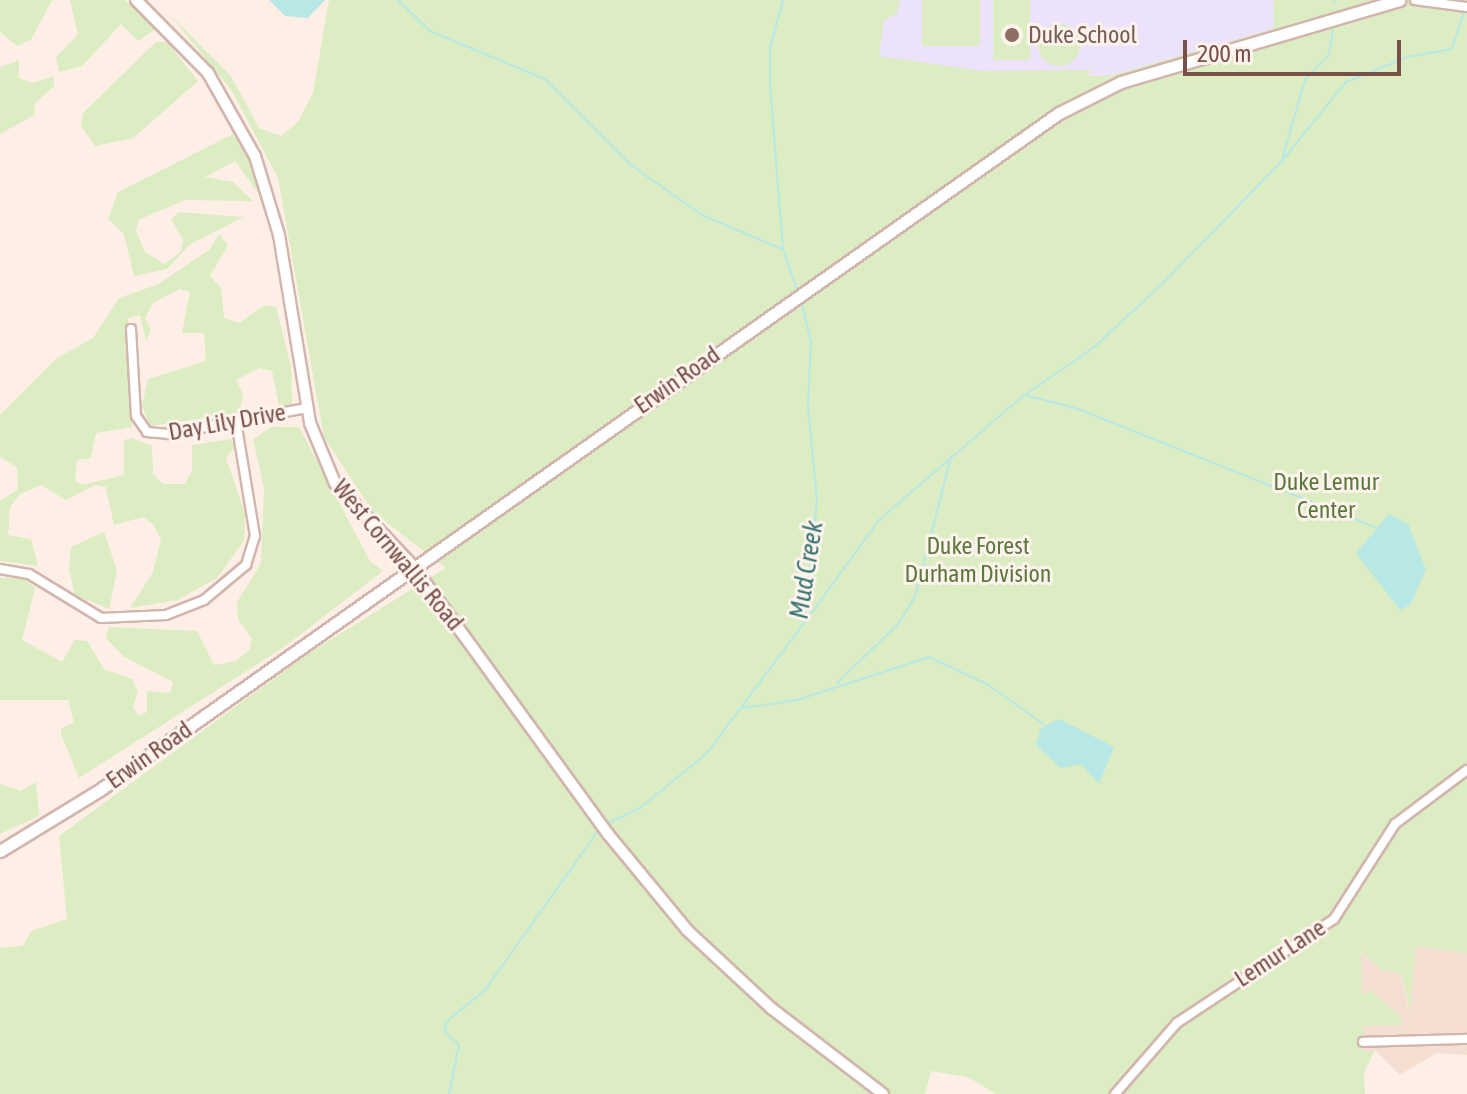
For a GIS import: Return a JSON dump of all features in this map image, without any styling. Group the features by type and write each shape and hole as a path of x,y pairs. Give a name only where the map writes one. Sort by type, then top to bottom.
{"main road":[{"name":"Erwin Road","path":"0,851 60,817 785,304 1095,93 1399,0"}],"street":[{"name":"West Cornwallis Road","path":"136,0 208,73 255,156 279,235 307,408 335,483 414,567 608,834 703,945 780,1016 883,1094"},
{"path":"1415,0 1467,7"},
{"name":"Day Lily Drive","path":"131,329 136,416 147,432 307,408"},
{"path":"0,569 29,574 101,618 166,615 204,600 246,565 255,536 236,421"},
{"name":"Lemur Lane","path":"1115,1094 1177,1023 1334,919 1395,824 1467,770"},
{"path":"1363,1042 1467,1039"}],"shaded area":[{"name":"Duke School","path":"774,0 1274,0 1273,29 1109,76 764,68"},
{"path":"1416,946 1467,953 1467,1055 1437,1053 1400,1075 1375,1050 1355,1055 1357,1025 1402,1025 1401,1017 1367,995 1360,998 1373,1016 1356,1022 1357,950 1381,969 1401,974 1408,1007"}],"green space":[{"path":"0,0 52,0 31,40 17,46 0,32"},
{"path":"70,0 125,0 157,28 138,41 121,24 82,66 59,72 56,57 78,34"},
{"name":"Duke Forest Durham Division","path":"329,0 900,0 897,14 884,20 879,56 982,71 1092,70 1086,76 1109,76 1273,29 1274,0 1467,0 1467,953 1416,946 1410,1011 1401,974 1381,969 1361,952 1362,996 1371,990 1401,1017 1402,1025 1363,1026 1364,1053 1375,1050 1364,1073 1365,1094 996,1094 968,1077 931,1071 925,1094 0,1094 0,948 23,946 31,931 67,919 59,836 309,653 446,568 373,512 324,437 278,178 232,91 170,15 231,76 259,128 281,136 298,122 313,93"},
{"path":"922,0 980,0 980,46 922,46"},
{"path":"993,0 1030,0 1030,60 993,60"},
{"path":"1059,24 1074,30 1080,45 1074,60 1059,66 1044,60 1038,45 1044,30"},
{"path":"156,42 167,42 198,81 133,138 95,146 81,126 83,113"},
{"path":"19,60 19,78 32,83 54,76 54,86 35,103 34,115 0,134 0,67"},
{"path":"233,134 250,158 259,194 235,161 205,177 233,182 253,201 185,200 138,220 136,231 145,252 165,264 181,251 183,240 171,219 179,212 244,217 189,245 167,269 134,276 124,234 108,219 118,192"},
{"path":"219,234 228,245 210,276 221,288 224,318 239,323 265,305 276,307 291,367 292,405 279,407 272,371 259,368 236,380 243,395 239,413 150,426 142,406 148,379 206,361 204,333 182,333 190,292 180,289 153,303 145,318 151,330 146,341 140,315 128,318 132,427 96,433 91,458 77,460 75,480 82,485 124,475 124,440 132,438 152,446 153,474 163,484 185,484 192,471 192,445 231,439 235,447 226,458 245,513 244,541 217,578 177,600 130,608 153,572 161,540 153,524 143,517 114,525 106,487 95,485 66,500 41,485 20,494 10,507 8,535 31,539 38,566 0,561 0,501 18,489 17,467 0,457 0,415 57,358 93,338 119,298 159,284 210,249"},
{"path":"271,427 299,427 370,561 383,571 284,647 79,778 61,734 61,728 74,723 68,700 0,700 0,578 23,578 35,588 22,640 62,662 75,640 87,641 104,669 132,679 138,691 133,707 139,716 147,712 147,691 170,693 173,682 123,656 106,638 109,627 197,631 214,665 236,661 250,649 252,639 238,619 237,602 261,563 264,488 253,440"},
{"path":"104,532 117,571 109,609 75,595 69,569 71,547"},
{"path":"36,782 39,816 0,834 0,784 20,791"}],"water":[{"path":"269,0 325,0 308,18 285,16"},
{"path":"1389,514 1408,524 1426,570 1410,605 1400,610 1356,553"},
{"path":"1059,719 1114,747 1099,784 1081,764 1061,768 1036,745 1041,728"}],"waterway":[{"path":"398,0 430,31 545,79 631,165 702,215 782,249"},
{"name":"Mud Creek","path":"783,0 770,48 770,86 783,249 797,290"},
{"path":"805,622 879,520 1019,399 1093,348 1162,284 1282,161 1346,82 1408,57 1452,49 1464,13"},
{"path":"1282,160 1305,80 1329,54 1333,29"},
{"name":"Mud Creek","path":"607,824 640,808 707,753 804,623 817,501 808,405 811,342 801,300"},
{"path":"1025,395 1078,409 1377,528"},
{"path":"837,683 898,624 915,597 951,457"},
{"path":"743,708 797,700 929,657 987,684 1045,725"},
{"name":"Mud Creek","path":"449,1094 459,1045 445,1032 446,1022 485,990 598,831"}],"place":[{"name":"Duke School","path":"1012,35"}],"park label":[{"name":"Duke Lemur Center","path":"1326,496"}]}
